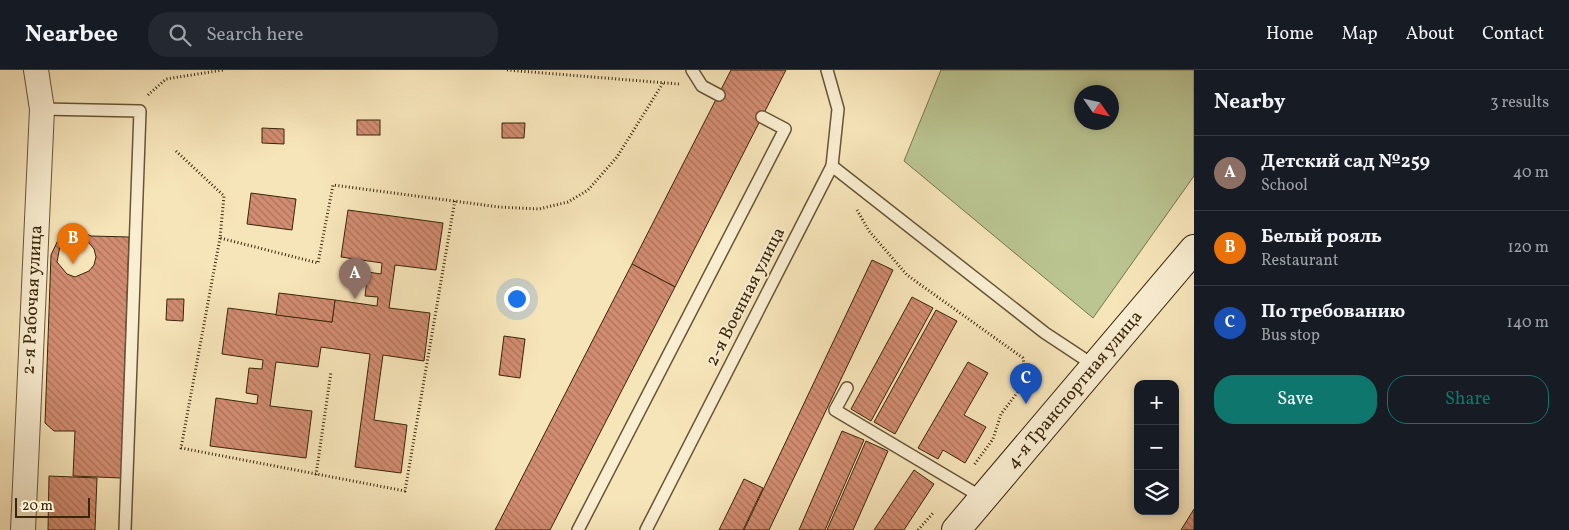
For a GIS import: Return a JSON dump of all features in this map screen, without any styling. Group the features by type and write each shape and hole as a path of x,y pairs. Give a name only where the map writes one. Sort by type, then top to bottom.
{"main road":[{"name":"4-я Транспортная улица","path":"956,530 1194,250"}],"street":[{"name":"2-я Рабочая улица","path":"23,530 42,109 36,70"}],"lane":[{"path":"692,70 702,86 719,95"},
{"name":"2-я Военная улица","path":"646,530 832,166 838,109 827,70"},
{"path":"42,109 140,111 125,530"},
{"path":"578,530 784,129 762,117"},
{"path":"832,166 1044,333 1095,366"},
{"path":"847,388 835,410 983,498"}],"path":[{"path":"140,111 144,99 166,79 223,70"},
{"path":"507,70 547,71 702,86"},
{"path":"220,238 318,263 333,185 455,200 499,208 539,209 568,202 588,190 617,157 663,83"},
{"path":"176,151 224,196 220,238 181,448 405,491 455,200"},
{"path":"869,231 907,275 1023,358 1027,380 1001,414 993,439 960,484 918,530"},
{"path":"316,475 331,372"}],"green space":[{"path":"941,70 1194,70 1194,176 1093,318 904,161"}],"building":[{"path":"731,70 786,70 675,287 632,264"},
{"path":"357,120 380,120 380,135 357,135"},
{"path":"502,123 525,123 524,138 502,138"},
{"path":"262,128 284,129 284,144 262,143"},
{"path":"251,193 296,199 292,230 247,224"},
{"path":"348,210 443,223 436,270 395,265 389,308 430,313 424,361 383,355 374,420 407,425 401,473 355,467 370,354 321,347 318,367 276,362 270,406 312,411 306,458 210,446 216,398 257,404 258,395 246,393 249,368 262,369 263,360 222,354 228,308 332,322 335,300 377,306 378,297 365,296 368,272 381,274 382,263 341,257"},
{"path":"79,230 91,236 129,237 121,478 73,476 75,431 54,431 45,423 51,255 59,238 70,231","holes":["74,238 89,243 94,249 96,257 94,265 89,271 75,277 67,274 57,262 60,246"]},
{"path":"872,260 893,270 769,530 744,530"},
{"path":"632,264 675,287 550,530 495,530"},
{"path":"279,293 335,300 332,322 276,315"},
{"path":"912,297 933,308 871,421 851,409"},
{"path":"167,299 184,299 183,321 166,320"},
{"path":"936,310 957,321 895,434 874,422"},
{"path":"504,336 525,339 520,378 499,375"},
{"path":"968,362 988,373 964,415 986,427 965,463 943,450 938,459 918,448"},
{"path":"842,431 864,440 825,530 799,530"},
{"path":"866,441 888,451 853,530 827,530"},
{"path":"914,470 934,484 904,530 874,530"},
{"path":"49,476 97,478 95,530 48,530"},
{"path":"744,479 763,488 743,530 719,530"},
{"path":"1194,509 1194,530 1181,530"}],"place":[{"name":"Белый рояль","path":"73,264"},
{"name":"Детский сад №259","path":"355,299"},
{"name":"По требованию","path":"1026,404"}]}
